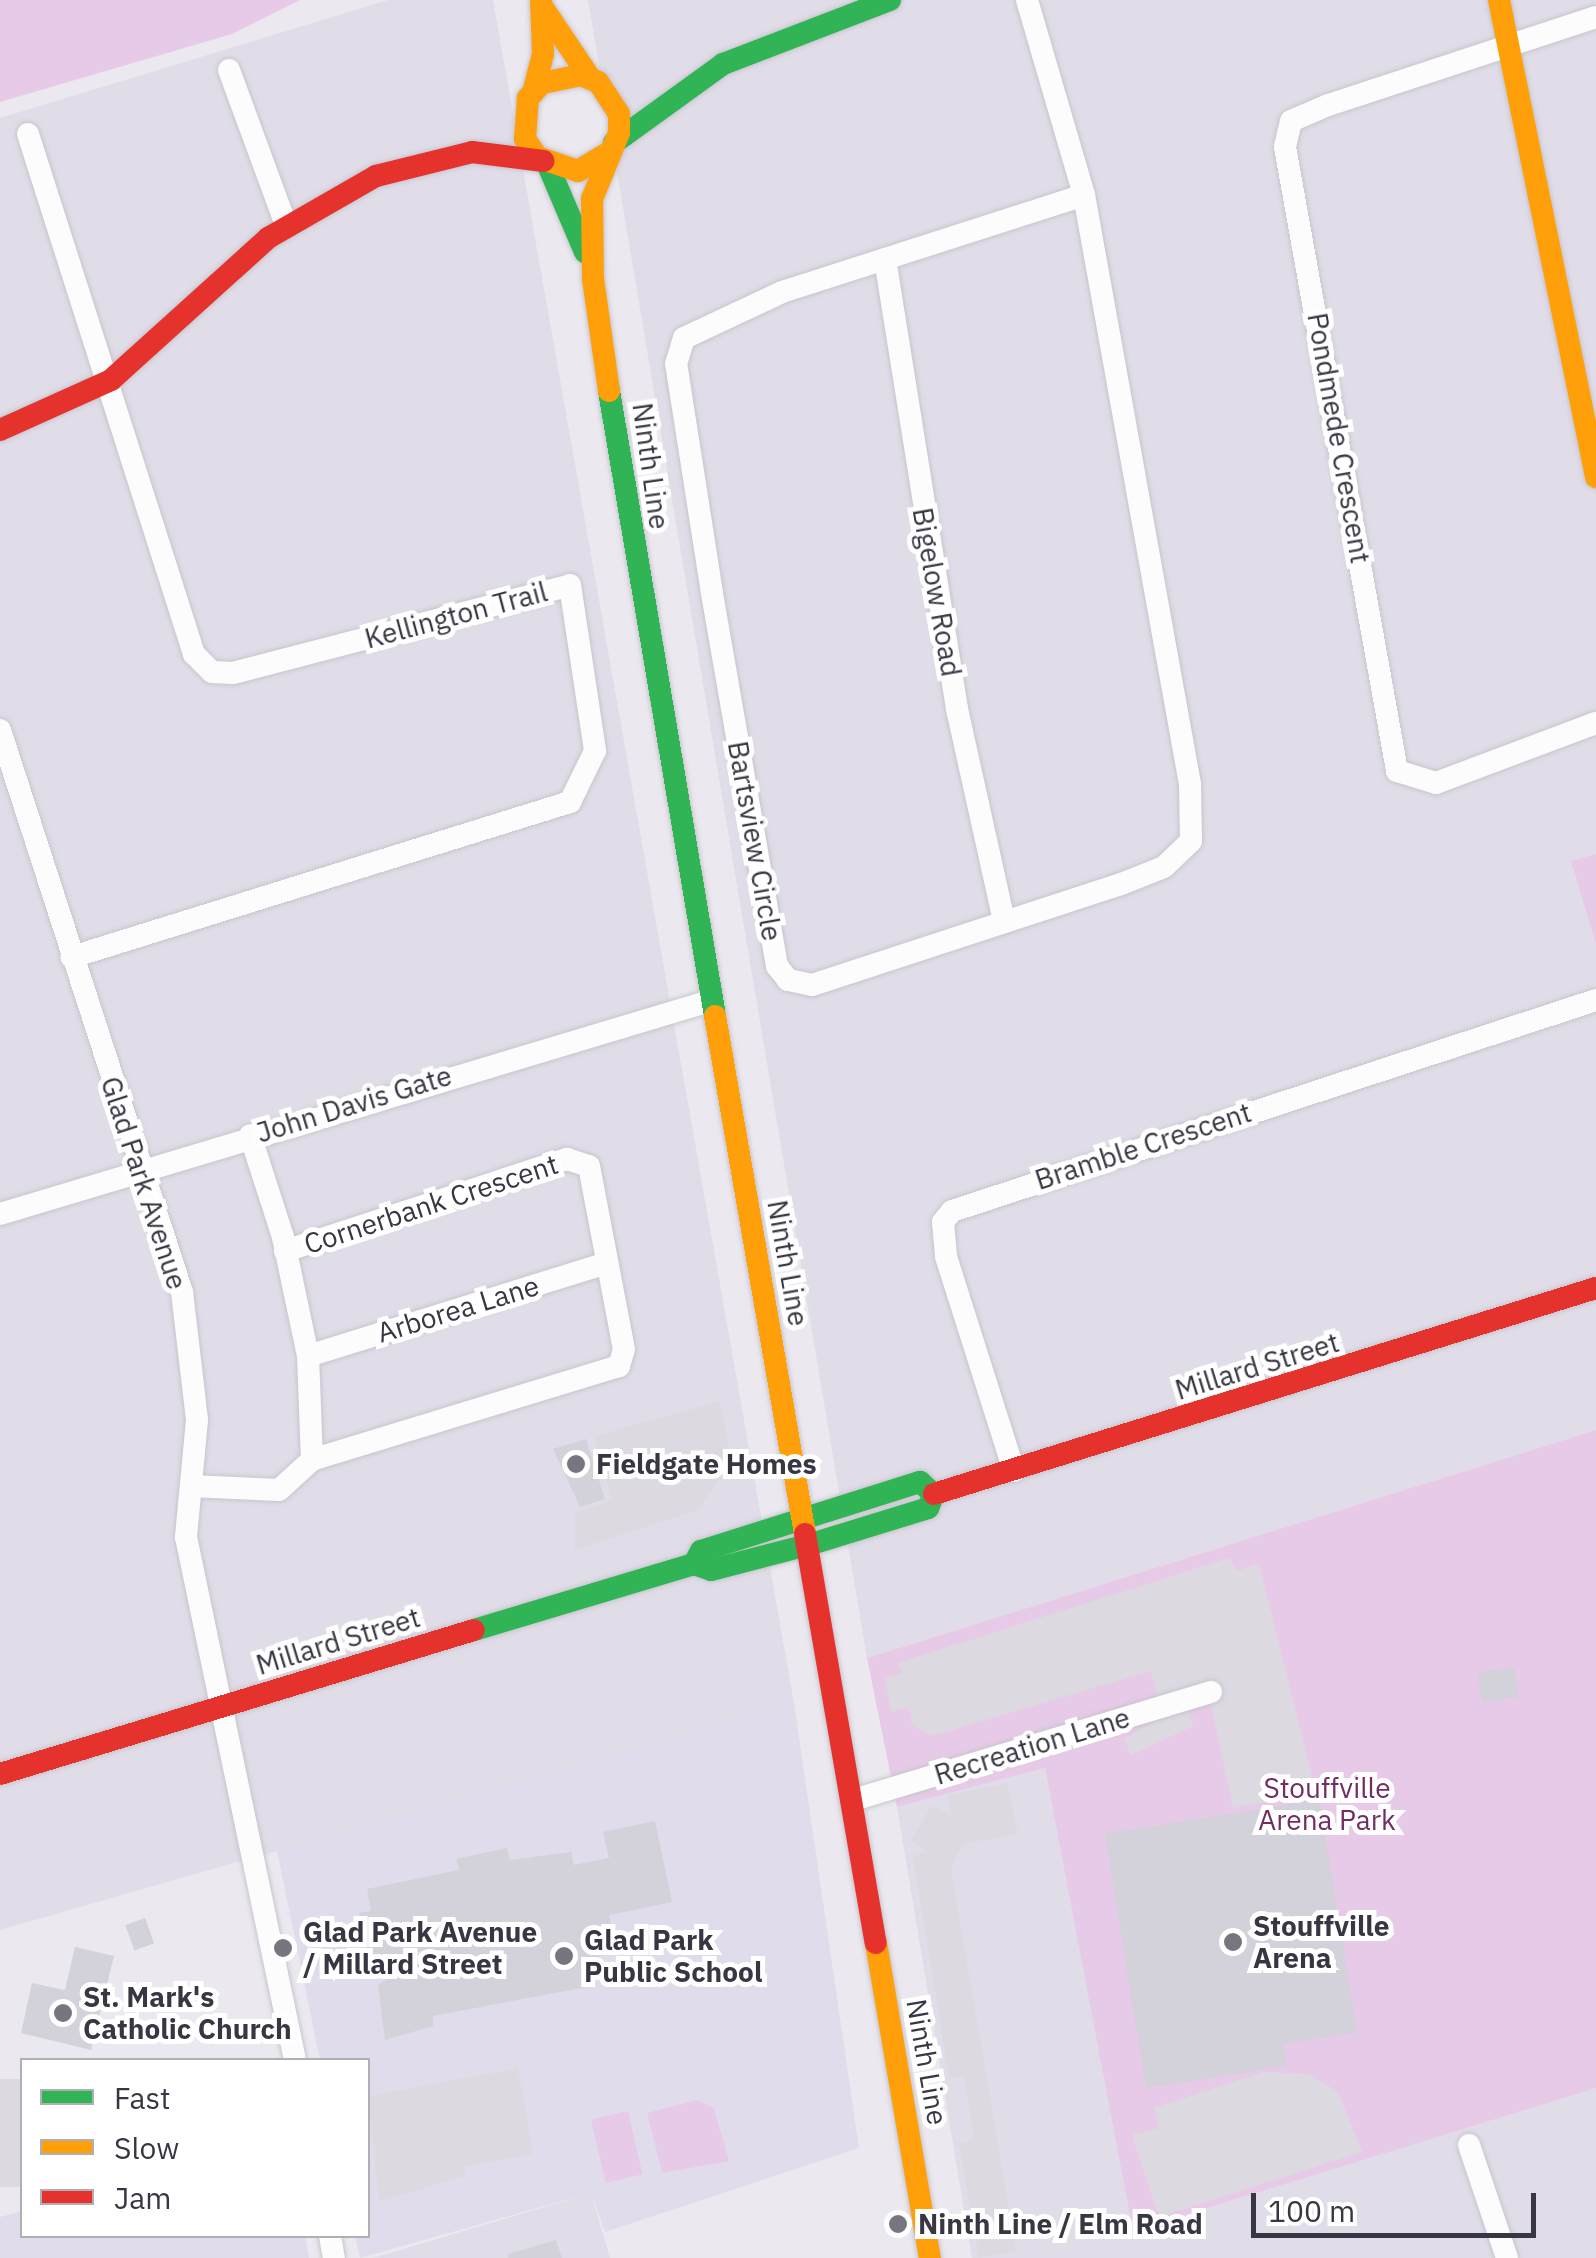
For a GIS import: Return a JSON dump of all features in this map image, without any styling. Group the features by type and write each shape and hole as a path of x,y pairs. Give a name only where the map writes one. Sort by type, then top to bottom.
{"street":[{"path":"1,428 111,380 286,225 376,176 472,152 545,162 578,171 678,95 771,41 890,0"},
{"name":"Bartsview Circle","path":"1026,0 1084,195 1196,822 1191,842 1164,867 812,985 788,980 777,966 676,364 698,326 886,259 1084,195"},
{"path":"1499,0 1596,477"},
{"path":"542,4 619,114 612,147"},
{"path":"542,4 542,64 529,99 525,139 545,162"},
{"path":"1508,47 1596,18"},
{"name":"Pondmede Crescent","path":"1508,47 1328,104 1291,121 1285,147 1397,771 1436,783 1596,722"},
{"path":"229,70 286,225"},
{"path":"472,152 561,75 597,83 629,98 678,95"},
{"path":"28,134 111,380"},
{"name":"Ninth Line","path":"612,147 592,200 594,278 710,1001 853,1800 930,2258"},
{"name":"Ninth Line","path":"545,162 594,278"},
{"name":"Bigelow Road","path":"886,259 957,709 1004,921"},
{"name":"Kellington Trail","path":"72,956 570,802 595,751 570,586 212,672 194,654 111,380"},
{"name":"Glad Park Avenue","path":"0,730 138,1170 182,1292 197,1420 186,1537 295,2058"},
{"name":"Bramble Crescent","path":"1014,1472 946,1256 943,1222 952,1210 1596,1000"},
{"name":"John Davis Gate","path":"0,1214 710,1001"},
{"path":"191,1486 279,1490 312,1460 308,1356 285,1251 250,1136"},
{"name":"Cornerbank Crescent","path":"285,1251 566,1159 589,1166 624,1349 619,1366 312,1460"},
{"name":"Arborea Lane","path":"308,1356 608,1263"},
{"name":"Millard Street","path":"934,1494 1596,1288"},
{"name":"Millard Street","path":"694,1564 701,1551 920,1482 934,1494"},
{"name":"Millard Street","path":"0,1774 694,1564 711,1570 808,1545 928,1508 934,1494"},
{"name":"Recreation Lane","path":"853,1800 1211,1692"},
{"path":"1470,2146 1507,2258"}],"shaded area":[{"path":"388,0 493,0 794,1703 0,1930 0,118"},
{"path":"588,0 1596,0 1596,1430 867,1658"},
{"path":"720,1401 731,1463 698,1510 575,1550 575,1514 612,1500 594,1436"},
{"path":"1229,1558 1237,1571 1259,1563 1316,1793 1233,1808 1211,1704 1188,1709 1193,1726 1131,1755 1124,1739 1162,1717 1151,1671 932,1736 913,1725 908,1707 891,1712 885,1678 902,1673 898,1663"},
{"name":"Glad Park Public School","path":"794,1703 859,2148 605,2232 591,2193 360,2258 355,2238 370,2238 370,2058 320,2058 277,1851"},
{"path":"1045,1768 1134,2231 1596,2087 1596,2258 972,2258 897,1807"},
{"path":"1007,1783 1018,1834 963,1844 951,1868 1016,2251 979,2258 959,2144 974,2140 964,2077 949,2078 913,1856 928,1852 911,1841 931,1805 951,1815 948,1795"},
{"path":"518,2068 533,2154 463,2167 467,2175 379,2202 370,2096"},
{"path":"1263,2072 1310,2074 1338,2092 1362,2152 1159,2217 1132,2135 1159,2128 1154,2108"},
{"path":"0,2079 20,2079 20,2187 0,2187"},
{"path":"591,2193 610,2258 373,2258"},
{"path":"20,2212 20,2238 305,2238 309,2258 0,2258 0,2217"}],"green space":[{"path":"0,0 300,0 232,34 0,102"},
{"path":"1596,854 1596,944 1571,861"},
{"name":"Stouffville Arena Park","path":"1596,1430 1596,2088 1133,2231 1045,1768 897,1807 867,1658"},
{"path":"697,2100 714,2108 729,2161 662,2173 647,2113"},
{"path":"628,2111 643,2174 606,2183 591,2120"}],"building":[{"name":"Fieldgate Homes","path":"586,1439 605,1499 580,1507 553,1449"},
{"path":"1514,1667 1519,1697 1482,1702 1477,1673"},
{"name":"Stouffville Arena","path":"1319,1799 1357,2032 1283,2044 1287,2066 1146,2088 1105,1834"},
{"path":"655,1821 672,1902 609,1915 611,1925 598,1927 604,1955 592,1958 597,1985 433,2016 433,2026 385,2040 378,1985 432,1949 369,1962 359,1913 371,1911 367,1889 459,1870 456,1859 507,1848 510,1860 571,1852 574,1865 609,1858 603,1832"},
{"path":"145,1918 154,1943 135,1951 125,1925"},
{"name":"St. Mark's Catholic Church","path":"75,1947 114,1956 91,2050 21,2033 32,1983 65,1990"},
{"path":"556,2240 562,2258 508,2258 508,2254"}],"traffic: fast":[{"path":"614,143 723,64 890,0"},
{"path":"547,163 585,252"},
{"path":"609,391 715,1016"},
{"path":"694,1564 701,1551 920,1482 934,1494"},
{"path":"474,1630 694,1564 711,1570 808,1545 928,1508 934,1494"}],"traffic: slow":[{"path":"533,93 543,54 541,0"},
{"path":"1499,0 1596,477"},
{"path":"543,8 590,78"},
{"path":"609,391 593,279 592,199 619,133 619,114 598,82 581,75 542,83 528,98 525,139 537,157 578,171 611,151"},
{"path":"715,1016 805,1534"},
{"path":"876,1943 930,2258"}],"traffic: jam":[{"path":"0,430 111,380 268,238 376,176 472,152 543,161"},
{"path":"934,1494 1596,1288"},
{"path":"805,1534 876,1943"},
{"path":"0,1774 474,1630"}],"place":[{"name":"Fieldgate Homes","path":"576,1464"},
{"name":"Stouffville Arena","path":"1233,1942"},
{"name":"Glad Park Avenue / Millard Street","path":"283,1948"},
{"name":"Glad Park Public School","path":"564,1956"},
{"name":"St. Mark's Catholic Church","path":"63,2013"},
{"name":"Ninth Line / Elm Road","path":"898,2224"}]}
